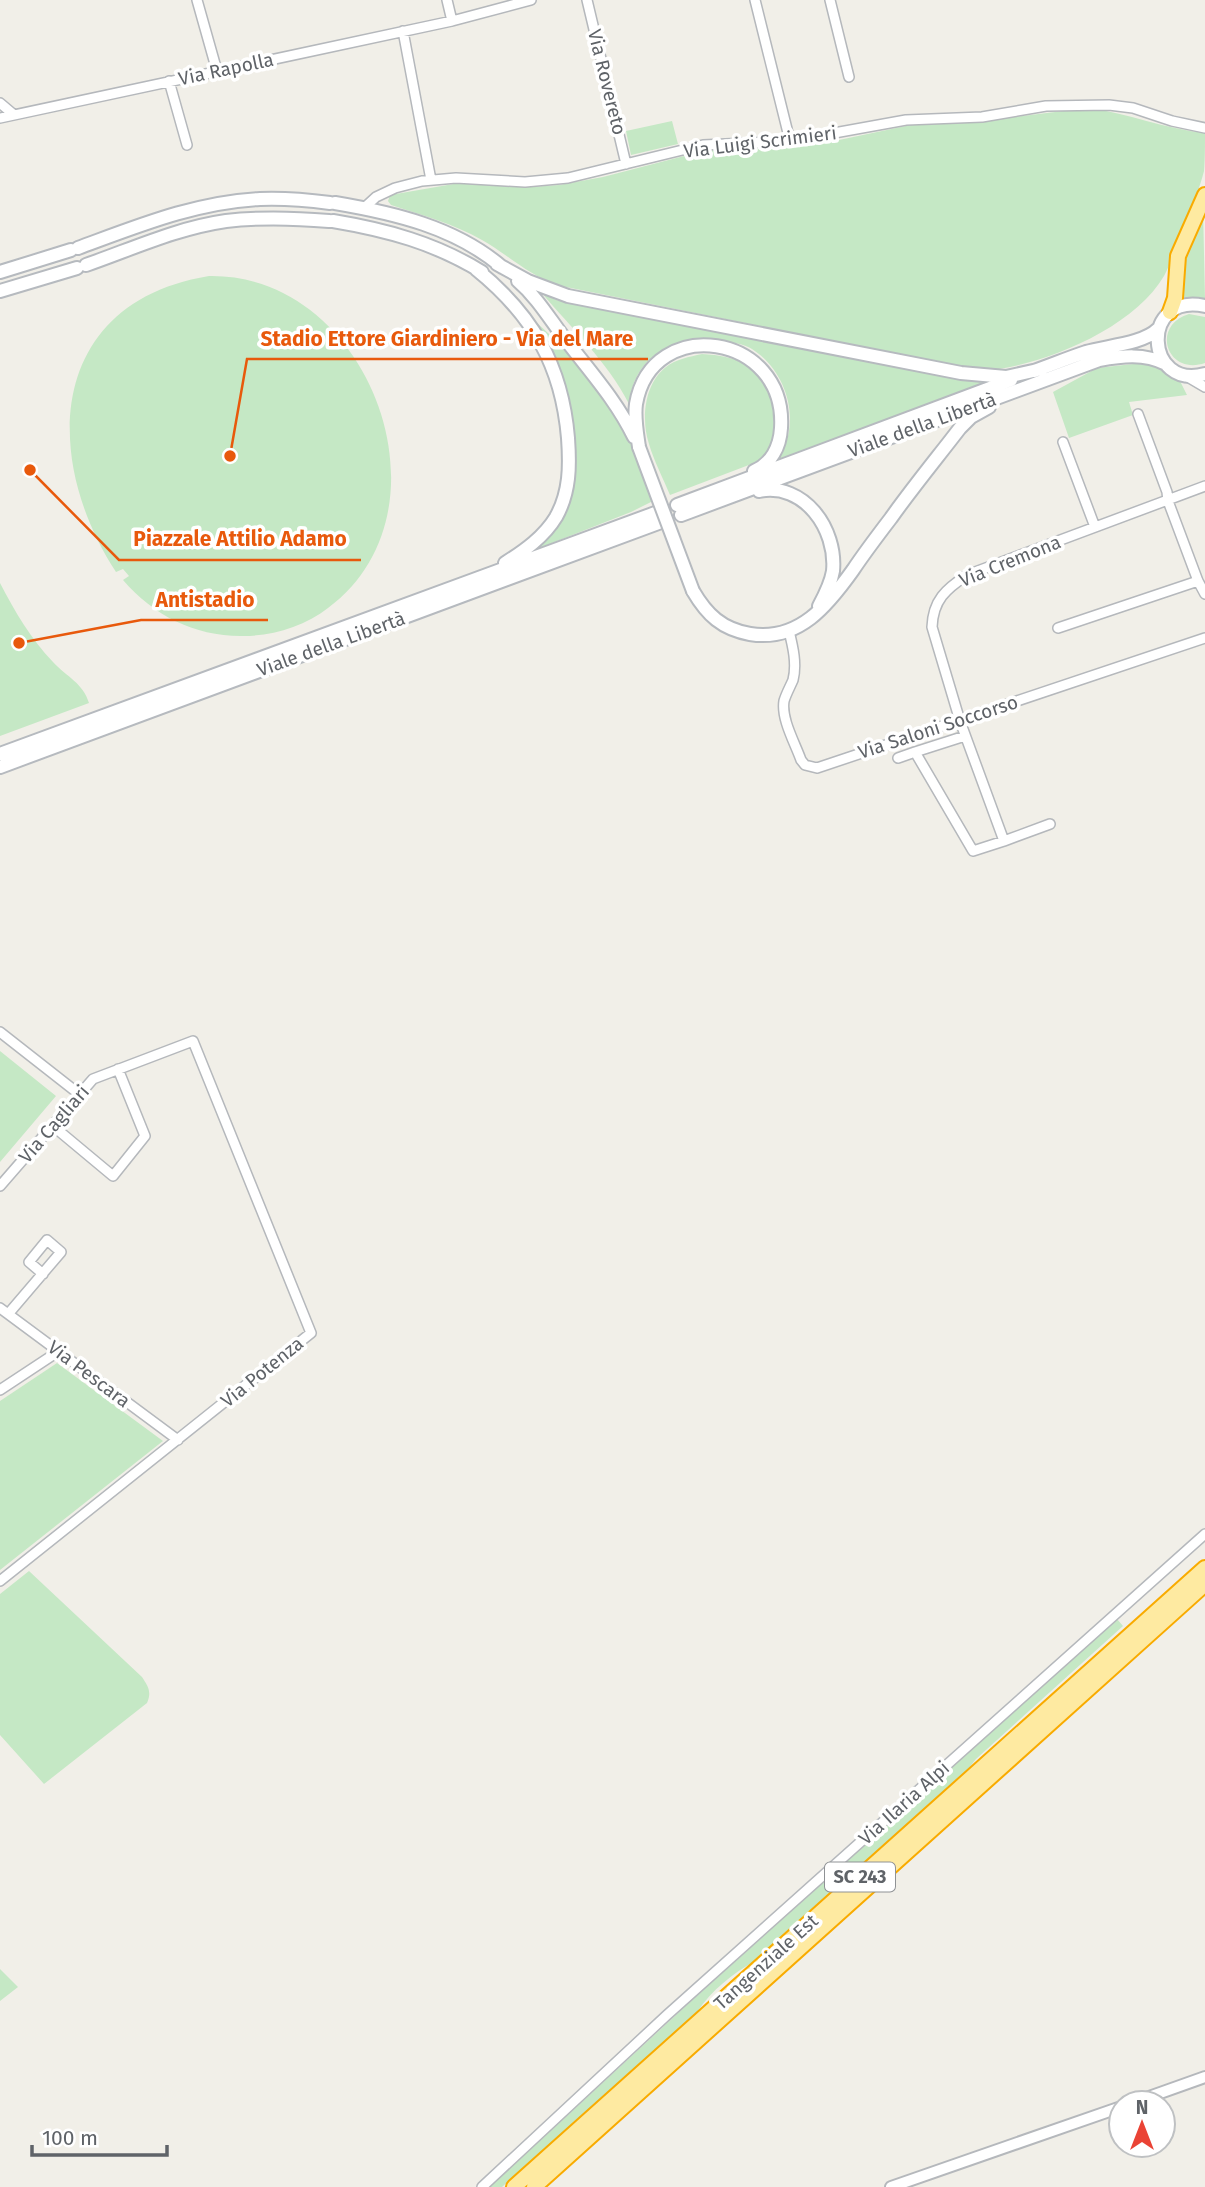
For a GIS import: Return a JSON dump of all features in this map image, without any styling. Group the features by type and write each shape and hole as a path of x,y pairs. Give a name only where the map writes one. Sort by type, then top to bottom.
{"highway":[{"path":"1170,312 1175,298 1178,256 1205,195"},
{"name":"Tangenziale Est","path":"514,2187 1205,1568"},
{"name":"Tangenziale Est","path":"534,2187 1205,1584"},
{"path":"540,2187 583,2142"}],"main road":[{"path":"0,272 188,210 224,203 286,199 333,203 405,218 449,234 527,281 568,296 987,377 1006,377 1042,369"},
{"path":"331,221 339,218 341,213 340,207 333,203"},
{"path":"0,291 82,267 162,237 225,221 266,218 331,221 380,229 442,250 476,269 541,316 568,343"},
{"path":"442,250 449,234"},
{"path":"75,249 68,260 71,266 82,267"},
{"path":"497,264 528,290 618,406 639,447 693,591 707,612 724,626 754,635 789,631 808,620 840,589 960,428 985,409 1075,368"},
{"path":"476,269 516,306 548,357 561,394 569,457 566,492 551,524 530,545 484,576"},
{"path":"1166,364 1157,348 1158,329 1170,312 1188,304 1205,306"},
{"name":"Viale della Libertà","path":"679,510 1042,369 1087,352 1153,334 1158,329"},
{"path":"639,447 635,407 639,392 651,369 678,350 689,346 713,345 737,351 757,365 772,382 782,416 781,433 772,458 758,469 679,510"},
{"name":"Viale della Libertà","path":"679,510 1099,360 1144,356 1166,364 1183,375"},
{"path":"1183,375 1205,374"},
{"path":"679,510 771,489 792,494 814,511 829,535 833,560 826,594 808,620"},
{"name":"Viale della Libertà","path":"0,754 484,576 659,517 0,767"}],"street":[{"path":"197,0 217,71"},
{"path":"447,0 452,21"},
{"name":"Via Rapolla","path":"0,118 452,21 531,0"},
{"name":"Via Rovereto","path":"587,0 626,164"},
{"path":"755,0 790,141"},
{"path":"830,0 849,77"},
{"path":"403,31 431,180"},
{"path":"169,81 187,145"},
{"path":"0,103 13,114"},
{"name":"Via Luigi Scrimieri","path":"363,208 376,197 395,188 431,180 456,178 536,181 568,178 703,145 790,141 906,120 982,117 1046,106 1109,105 1133,108 1205,128"},
{"path":"1183,375 1205,387"},
{"path":"1138,414 1168,501 1205,594"},
{"path":"1063,442 1095,527"},
{"name":"Via Cremona","path":"1004,841 965,736 932,628 932,612 939,598 948,587 967,575 1205,486"},
{"path":"1058,628 1198,581"},
{"name":"Via Saloni Soccorso","path":"789,631 794,649 794,675 784,708 801,760 805,765 817,768 1205,638"},
{"path":"898,758 965,736"},
{"path":"915,752 973,851 1050,824"},
{"path":"0,1032 79,1094"},
{"name":"Via Cagliari","path":"0,1186 93,1079 193,1041"},
{"name":"Via Potenza","path":"0,1581 311,1333 193,1041"},
{"path":"53,1126 113,1176 145,1136 118,1069"},
{"path":"9,1313 43,1274"},
{"name":"Via Pescara","path":"0,1308 178,1440"},
{"path":"0,1390 59,1351"},
{"name":"Via Ilaria Alpi","path":"482,2187 667,2015 1205,1534"},
{"path":"1171,2089 1205,2077"},
{"path":"891,2187 1107,2112"}],"green space":[{"path":"1088,108 1205,133 1204,171 1173,256 1164,276 1150,295 1109,328 1084,342 1032,362 1007,368 984,371 556,285 471,234 391,205 388,201 390,195 465,182 531,187 559,185 603,177 715,148 820,144 920,123 997,119"},
{"path":"672,121 678,144 631,155 626,131"},
{"path":"1203,208 1205,299 1180,297 1182,271"},
{"path":"209,276 266,285 314,313 352,354 378,405 390,460 387,515 367,566 328,608 299,625 266,634 244,636 209,633 177,622 148,604 123,580 129,576 123,569 116,572 92,527 76,480 70,434 74,390 89,350 116,317 156,291"},
{"path":"541,292 556,300 867,360 992,380 775,461 785,445 789,430 788,403 785,390 772,367 752,349 733,343 705,340 674,345 648,361 639,372 629,404 600,359"},
{"path":"1189,314 1205,317 1205,363 1181,363 1168,348 1170,329 1177,320"},
{"path":"530,317 581,367 603,395 631,443 653,501 529,552 552,532 563,517 570,502 575,464 573,423 565,385 554,355"},
{"path":"702,354 738,361 759,376 773,399 776,412 774,437 762,460 670,495 653,457 647,434 646,403 653,383 666,367 678,360"},
{"path":"1151,362 1180,381 1187,395 1129,402 1133,415 1069,438 1053,392 1097,368"},
{"path":"0,583 38,644 53,662 79,685 89,703 0,736"},
{"path":"0,1051 56,1096 0,1162"},
{"path":"57,1363 163,1441 0,1570 0,1401"},
{"path":"29,1571 142,1677 149,1692 147,1703 44,1784 0,1735 0,1594"},
{"path":"1117,1619 1123,1626 969,1768 755,1961 723,1983 697,2012 502,2187 490,2187 689,2003"},
{"path":"0,1969 18,1987 0,2001"}],"place":[{"name":"Stadio Ettore Giardiniero - Via del Mare","path":"230,456"},
{"name":"Piazzale Attilio Adamo","path":"30,470"},
{"name":"Antistadio","path":"19,643"}]}
